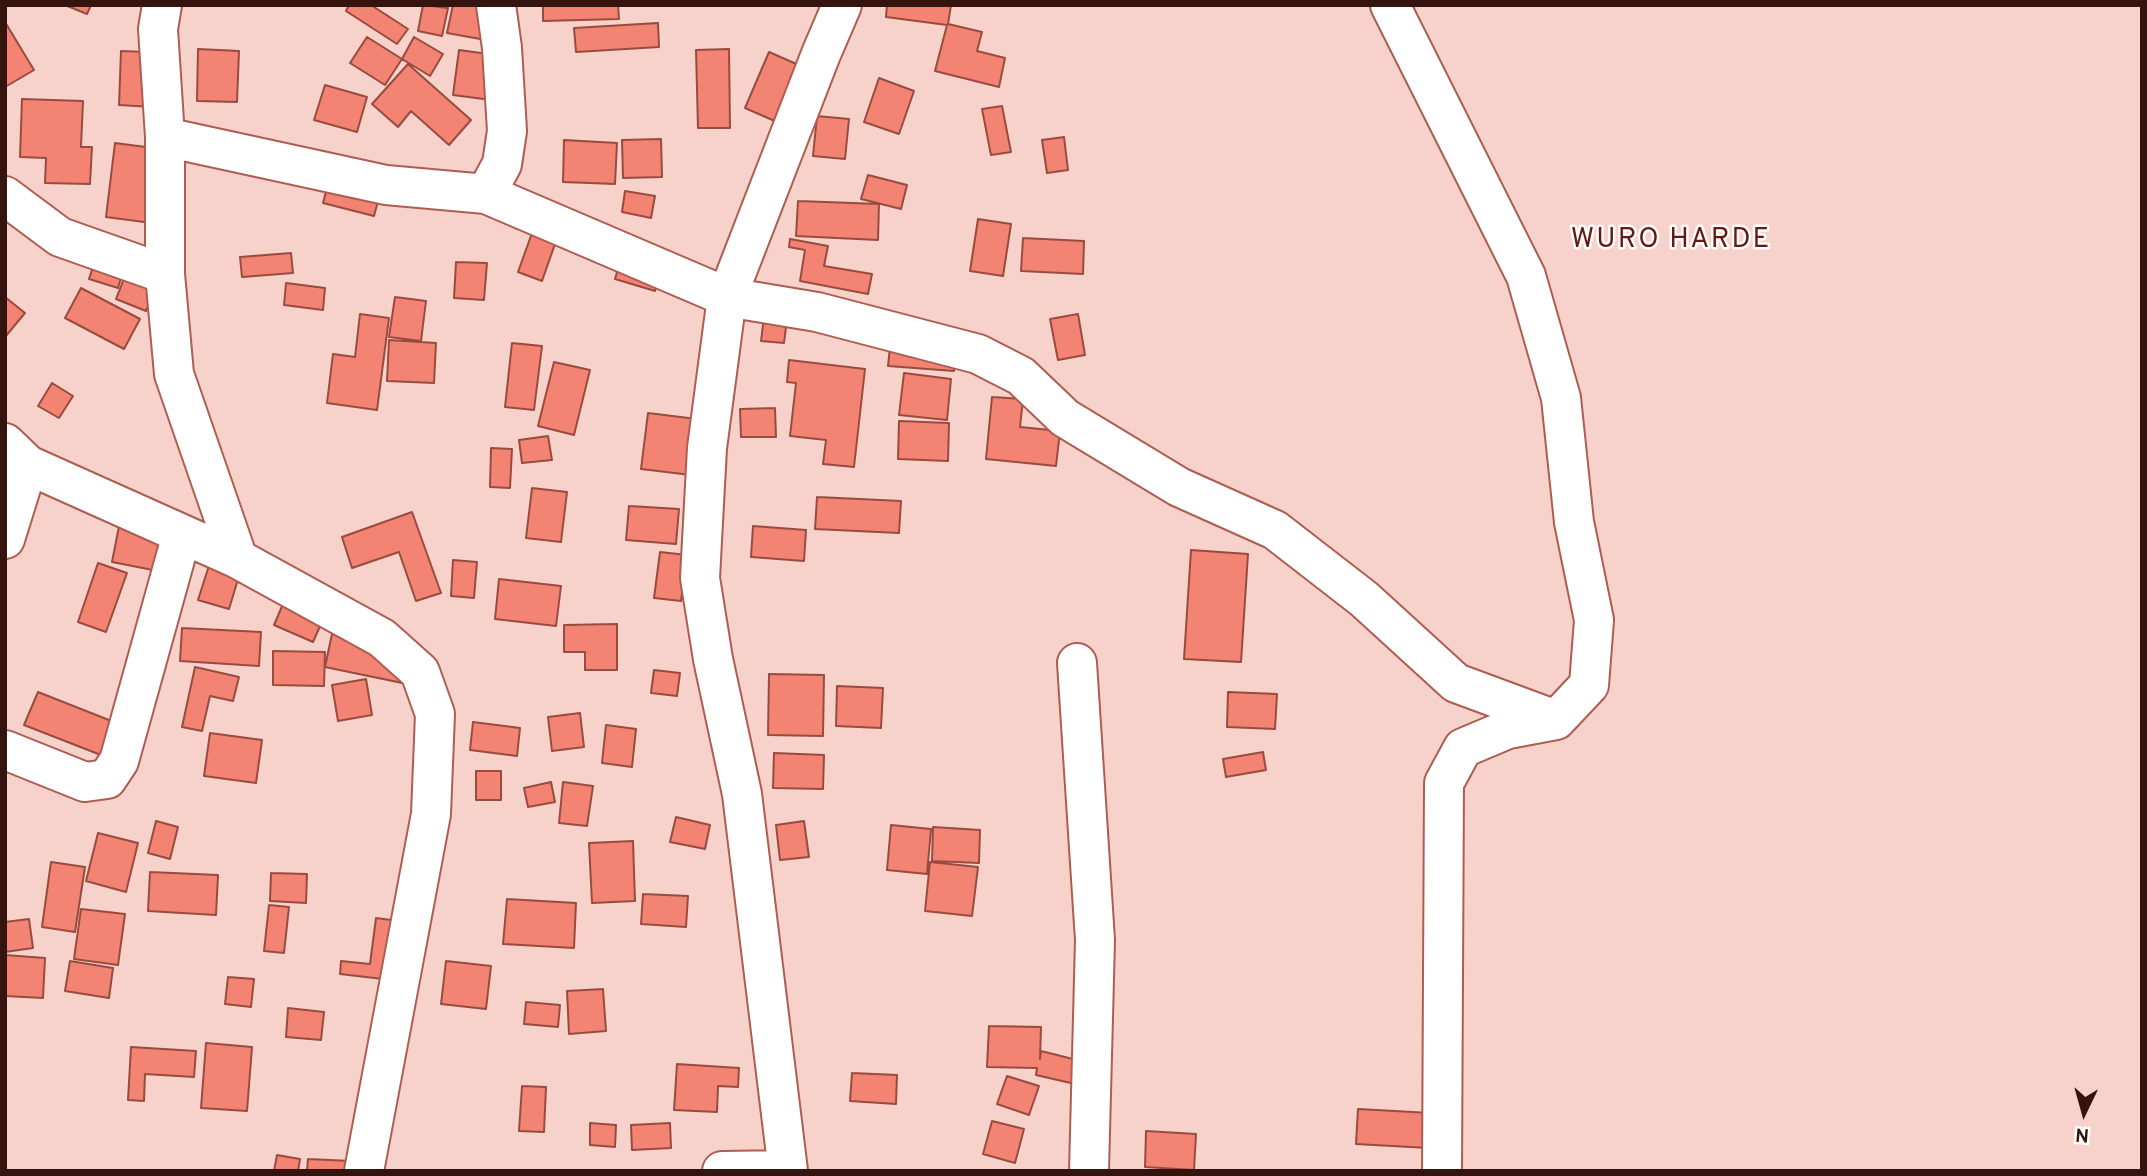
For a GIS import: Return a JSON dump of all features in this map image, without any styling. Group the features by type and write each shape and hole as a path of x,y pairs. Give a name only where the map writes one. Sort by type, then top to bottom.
{"street":[{"path":"162,5 158,29 165,137 165,274 174,374 238,559"},
{"path":"486,194 502,164 507,131 502,48 496,5"},
{"path":"722,1171 788,1170 742,794 713,660 700,578 707,448 727,297 842,5"},
{"path":"1390,5 1526,276 1562,398 1574,522 1594,620 1589,685 1556,720 1508,729 1463,748 1444,783 1442,1171"},
{"path":"165,137 386,185 486,194 727,297 817,312 978,354 1021,376 1065,418 1179,487 1275,530 1364,599 1456,683 1556,720"},
{"path":"5,196 60,237 165,274"},
{"path":"5,539 17,454 238,559 382,638 420,672 435,714 431,814 365,1171"},
{"path":"5,750 85,782 107,779 119,761 182,534"},
{"path":"1077,663 1095,940 1089,1171"}],"building":[{"path":"65,5 91,5 87,14"},
{"path":"349,5 371,5 408,29 397,44 346,11"},
{"path":"423,5 448,8 442,36 418,31"},
{"path":"453,5 494,5 491,41 447,33"},
{"path":"543,5 618,5 619,19 543,21"},
{"path":"887,5 951,5 948,24 982,32 977,51 1005,58 999,87 935,71 947,25 886,17"},
{"path":"5,22 34,70 5,87"},
{"path":"658,23 659,47 576,52 574,28"},
{"path":"367,37 402,59 385,85 350,63"},
{"path":"414,37 443,54 430,76 402,59"},
{"path":"198,49 239,51 237,102 197,101"},
{"path":"729,49 730,128 698,128 696,50"},
{"path":"459,50 496,55 491,100 453,95"},
{"path":"121,51 171,53 169,108 119,105"},
{"path":"769,52 801,66 777,122 745,108"},
{"path":"408,64 471,120 449,145 411,111 398,127 372,104"},
{"path":"879,78 914,91 899,134 864,122"},
{"path":"325,85 367,97 357,132 314,120"},
{"path":"22,99 83,101 81,147 92,147 90,184 45,183 46,158 20,157"},
{"path":"1002,106 1011,152 991,155 982,109"},
{"path":"817,116 849,119 845,159 813,156"},
{"path":"1064,137 1068,170 1047,173 1042,140"},
{"path":"661,139 662,177 623,178 622,140"},
{"path":"564,140 617,143 615,184 563,182"},
{"path":"115,143 161,149 167,225 106,217"},
{"path":"331,172 382,186 374,216 323,203"},
{"path":"868,175 907,185 901,209 861,199"},
{"path":"625,191 655,196 651,218 622,212"},
{"path":"798,201 879,204 878,240 796,236"},
{"path":"978,219 1011,224 1003,276 970,271"},
{"path":"532,233 556,241 542,281 518,272"},
{"path":"1023,238 1084,241 1083,274 1021,271"},
{"path":"790,239 828,246 824,266 872,274 868,294 800,281 805,250 789,247"},
{"path":"101,242 129,251 118,288 89,279"},
{"path":"623,251 663,263 655,291 615,279"},
{"path":"291,253 293,273 242,277 240,257"},
{"path":"456,262 487,263 484,300 454,298"},
{"path":"129,266 160,278 146,311 116,299"},
{"path":"286,283 325,288 323,310 284,305"},
{"path":"81,288 140,319 124,349 65,318"},
{"path":"5,297 25,313 5,337"},
{"path":"395,297 426,301 421,341 389,337"},
{"path":"766,301 789,303 784,343 761,341"},
{"path":"360,314 389,318 377,410 327,403 333,354 355,357"},
{"path":"1078,314 1085,355 1058,360 1050,319"},
{"path":"891,337 957,343 954,371 888,366"},
{"path":"389,340 436,343 434,383 387,381"},
{"path":"512,343 542,346 534,410 505,407"},
{"path":"789,360 865,369 854,467 823,464 826,440 790,436 796,383 787,382"},
{"path":"554,362 590,370 574,435 538,426"},
{"path":"904,373 951,379 947,420 899,415"},
{"path":"52,383 73,396 59,418 38,406"},
{"path":"992,397 1023,399 1020,427 1060,431 1056,466 986,459"},
{"path":"775,408 776,437 741,437 740,409"},
{"path":"648,413 697,419 691,475 641,469"},
{"path":"899,421 949,423 948,461 898,459"},
{"path":"548,436 552,460 522,463 519,440"},
{"path":"491,448 512,449 510,488 490,487"},
{"path":"532,488 567,492 561,542 526,538"},
{"path":"817,497 901,501 899,533 815,529"},
{"path":"629,506 679,509 676,544 626,540"},
{"path":"122,511 168,520 158,571 112,562"},
{"path":"412,512 441,593 416,601 399,552 352,568 342,537"},
{"path":"753,526 806,530 804,561 751,557"},
{"path":"1191,550 1248,554 1241,662 1184,659"},
{"path":"660,552 687,555 681,601 654,598"},
{"path":"212,556 242,566 229,609 198,600"},
{"path":"453,560 477,562 474,598 451,596"},
{"path":"98,563 127,573 106,632 78,622"},
{"path":"499,579 561,586 556,626 495,619"},
{"path":"286,597 325,615 313,642 274,625"},
{"path":"617,624 617,670 585,670 585,652 564,652 564,625"},
{"path":"182,628 261,632 259,666 180,661"},
{"path":"332,634 414,651 407,684 325,667"},
{"path":"273,651 325,652 324,686 273,685"},
{"path":"195,667 239,677 233,701 210,696 202,731 182,727"},
{"path":"654,670 680,673 677,696 651,693"},
{"path":"769,674 824,675 823,736 768,735"},
{"path":"366,679 372,715 338,721 332,685"},
{"path":"837,686 883,688 881,728 836,726"},
{"path":"38,692 119,724 106,757 24,725"},
{"path":"1228,692 1277,694 1275,729 1227,727"},
{"path":"580,713 584,747 552,751 548,717"},
{"path":"473,722 520,728 517,756 470,750"},
{"path":"606,725 636,729 632,767 602,763"},
{"path":"210,733 262,740 256,783 204,776"},
{"path":"1263,752 1266,770 1226,777 1223,759"},
{"path":"774,753 824,755 823,789 773,788"},
{"path":"476,771 501,771 501,800 476,800"},
{"path":"551,782 555,802 528,807 524,788"},
{"path":"563,782 593,786 587,826 559,823"},
{"path":"676,817 710,825 705,849 670,842"},
{"path":"156,821 178,827 170,859 148,853"},
{"path":"804,821 809,857 780,860 776,825"},
{"path":"891,825 931,829 927,874 887,870"},
{"path":"933,827 980,830 979,863 932,861"},
{"path":"98,833 138,843 126,892 86,881"},
{"path":"633,841 635,901 592,903 589,843"},
{"path":"51,862 85,867 75,932 42,927"},
{"path":"930,862 978,867 972,916 925,911"},
{"path":"150,872 218,875 216,915 148,911"},
{"path":"271,873 307,874 306,903 270,901"},
{"path":"643,894 688,896 686,927 641,924"},
{"path":"507,899 576,903 574,948 503,944"},
{"path":"269,905 289,907 284,953 264,951"},
{"path":"81,909 125,914 118,965 74,959"},
{"path":"376,918 407,922 400,981 340,974 341,961 370,964"},
{"path":"29,919 33,948 5,952 5,922"},
{"path":"5,955 45,958 43,998 5,996"},
{"path":"70,961 113,968 109,998 65,991"},
{"path":"446,961 491,966 486,1009 441,1004"},
{"path":"228,977 254,979 251,1007 225,1004"},
{"path":"603,989 606,1031 569,1034 567,991"},
{"path":"526,1002 560,1005 558,1027 524,1024"},
{"path":"288,1008 324,1012 321,1040 286,1037"},
{"path":"989,1026 1041,1027 1040,1059 1041,1051 1081,1061 1075,1084 1036,1075 1037,1068 987,1067"},
{"path":"206,1043 252,1047 247,1111 201,1108"},
{"path":"131,1047 196,1051 194,1077 145,1074 144,1101 128,1100"},
{"path":"677,1064 739,1068 738,1087 718,1086 717,1112 674,1110"},
{"path":"852,1073 897,1075 896,1104 850,1101"},
{"path":"1007,1076 1039,1086 1029,1115 997,1104"},
{"path":"522,1086 546,1087 544,1132 519,1131"},
{"path":"1358,1109 1449,1114 1447,1149 1356,1144"},
{"path":"992,1121 1024,1129 1015,1163 983,1154"},
{"path":"590,1123 616,1125 615,1147 590,1145"},
{"path":"670,1123 671,1148 632,1150 631,1125"},
{"path":"1146,1131 1196,1134 1194,1170 1145,1167"},
{"path":"277,1155 300,1159 298,1171 274,1171"},
{"path":"308,1159 351,1161 351,1171 307,1171"}],"district":[{"name":"WURO HARDE","path":"1671,241"}]}
